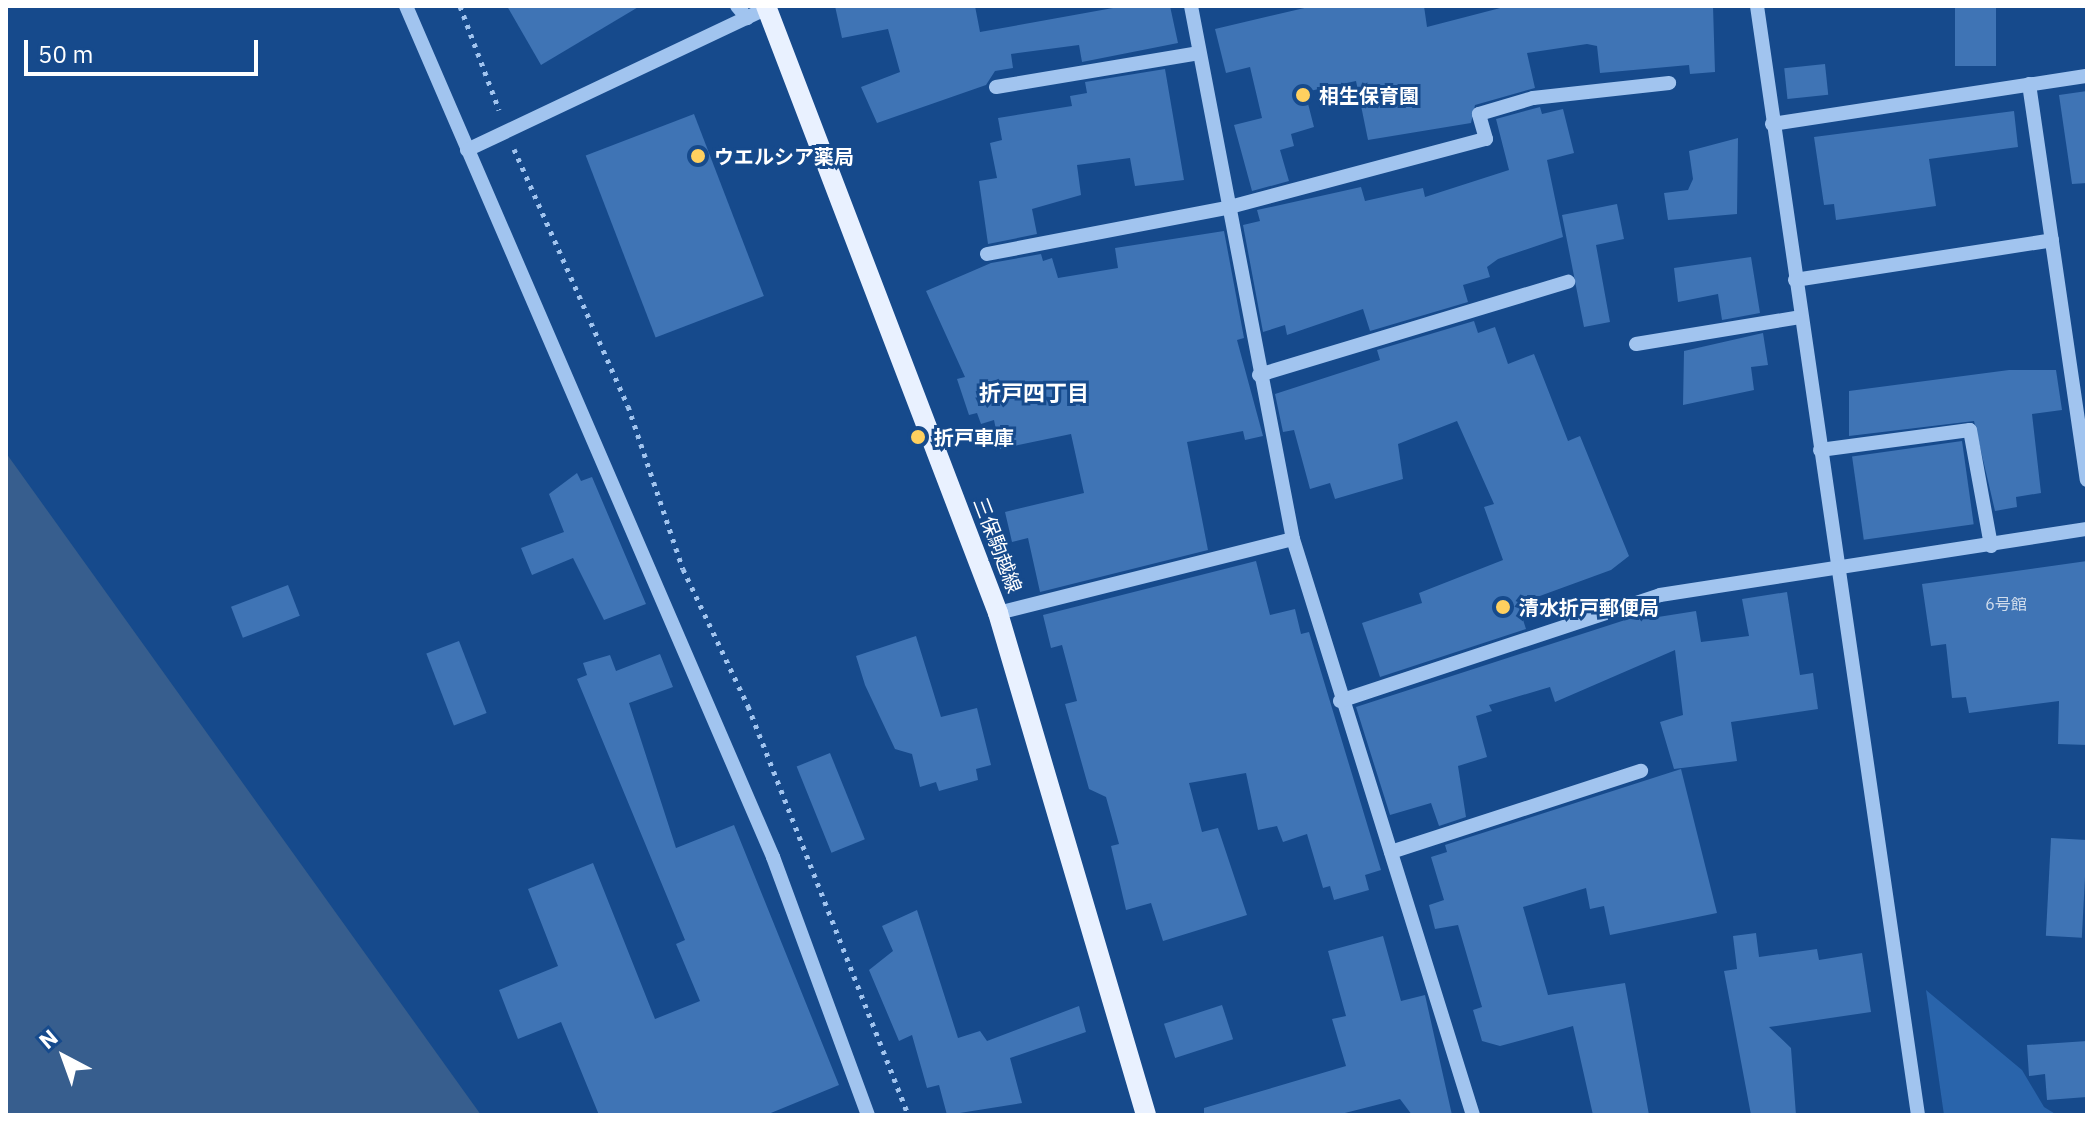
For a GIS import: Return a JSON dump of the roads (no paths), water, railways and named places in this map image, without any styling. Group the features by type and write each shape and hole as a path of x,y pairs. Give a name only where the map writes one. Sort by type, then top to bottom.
{"main road":[{"name":"三保駒越線","path":"767,7 998,613 1146,1115"}],"street":[{"path":"406,6 761,827 868,1115"},
{"path":"737,6 747,18"},
{"path":"1191,6 1226,208 1293,539 1340,701 1473,1115"},
{"path":"1757,6 1918,1115"},
{"path":"467,150 767,7"},
{"path":"996,87 1199,53"},
{"path":"1772,124 2087,76"},
{"path":"987,254 1226,208 1486,139 1479,114 1533,98 1669,83"},
{"path":"2029,84 2087,480"},
{"path":"1795,280 2052,240"},
{"path":"1259,375 1568,282"},
{"path":"1636,344 1800,317"},
{"path":"1820,450 1970,430 1991,546"},
{"path":"1340,701 1660,595 1838,572 2087,529"},
{"path":"998,613 1293,539"},
{"path":"1391,852 1641,771"}],"place":[{"name":"相生保育園","path":"1303,95"},
{"name":"ウエルシア薬局","path":"698,156"},
{"name":"折戸車庫","path":"918,437"},
{"name":"清水折戸郵便局","path":"1503,607"}],"district":[{"name":"折戸四丁目","path":"1034,393"}]}
